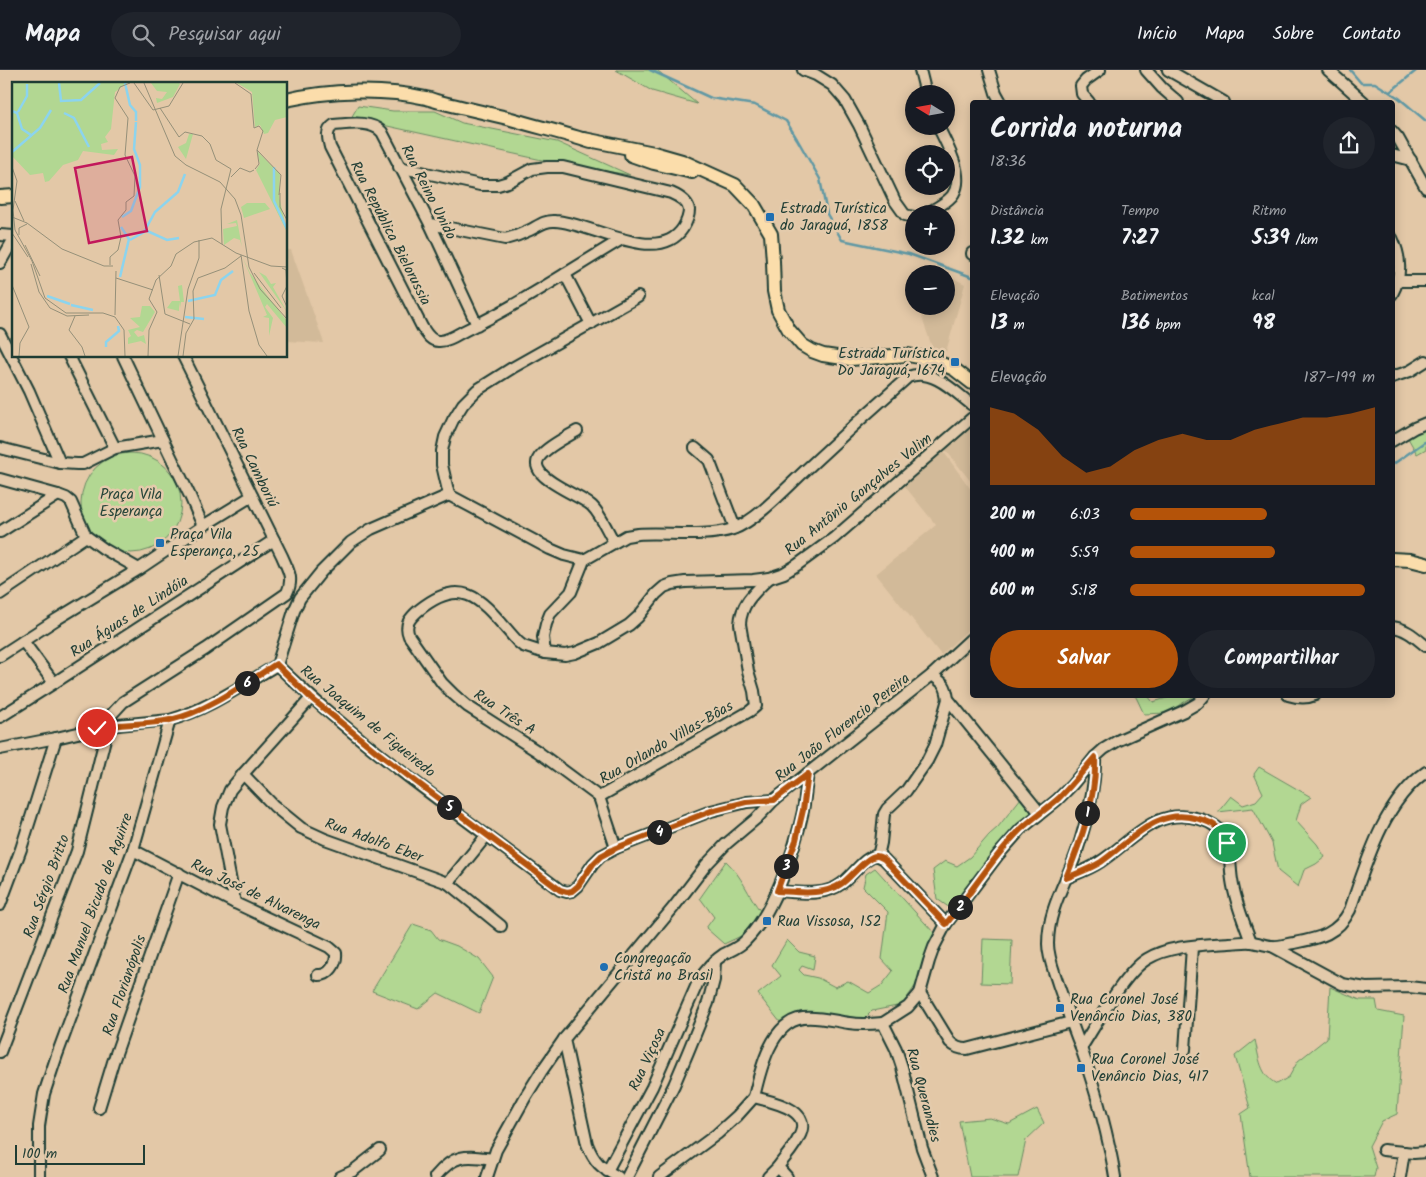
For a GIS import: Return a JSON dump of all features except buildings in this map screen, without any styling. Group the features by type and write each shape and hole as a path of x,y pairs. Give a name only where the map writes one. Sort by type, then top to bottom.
{"main road":[{"path":"288,100 317,94 369,92 413,95 437,102"},
{"path":"288,107 329,101 372,99 437,102 584,139 654,163 694,172 735,185 754,205 770,234 774,291 778,310 789,330 802,345 812,352 823,356 850,359 908,355 930,359 954,369 970,381"},
{"path":"1395,559 1426,564"}],"street":[{"path":"804,70 832,85 845,100 860,125 895,202 905,215"},
{"path":"920,70 924,85"},
{"path":"988,70 1000,100"},
{"path":"1087,100 1082,94 1081,86 1100,70"},
{"path":"1146,70 1176,100"},
{"path":"1168,70 1220,100"},
{"path":"1328,70 1362,100"},
{"name":"Rua Reino Unido","path":"327,138 328,131 334,125 364,124 378,128 382,132 430,224 477,324"},
{"path":"1395,134 1426,188"},
{"path":"941,205 952,196 957,180 956,168 942,135"},
{"name":"Rua República Bielorussia","path":"327,138 330,148 422,326 432,340 444,340 477,324"},
{"path":"1395,156 1411,160"},
{"path":"399,167 480,185 498,185 532,170 547,167 563,167 671,193 678,196 689,208 685,225 679,235 659,244 645,244 622,239 578,225 552,220 543,222 530,230 505,239 430,224"},
{"path":"0,235 12,240"},
{"path":"477,324 520,302 622,239"},
{"path":"0,263 12,242"},
{"path":"1395,248 1399,258 1400,270 1395,288"},
{"path":"565,274 591,324"},
{"path":"1398,281 1426,281"},
{"path":"584,560 550,549 449,495 442,465 442,452 453,420 463,404 477,390 512,368 638,297"},
{"path":"0,334 12,357"},
{"path":"13,358 30,391 60,463"},
{"path":"70,358 115,448"},
{"path":"124,358 203,526"},
{"name":"Rua Camboriú","path":"108,726 111,715 123,702 206,649 287,593 290,586 291,579 282,556 184,358"},
{"path":"1395,376 1410,371 1426,361"},
{"path":"545,653 543,637 550,614 572,592 584,560 614,542 626,536 638,534 713,533 735,528 771,503 863,416 908,377 915,374 929,375 939,380 970,403"},
{"name":"Rua Antônio Gonçalves Valim","path":"409,636 407,626 411,617 431,600 457,592 465,594 484,605 518,642 524,646 545,653 565,655 599,643 629,625 638,617 656,594 664,587 672,584 753,580 770,578 784,573 834,538 970,420"},
{"path":"1395,439 1426,423"},
{"path":"577,431 545,450 539,456 537,467 552,483 591,505 614,542"},
{"path":"0,448 60,463 83,464 115,448 164,440"},
{"path":"695,448 709,460 735,528"},
{"path":"0,479 66,498 70,502 86,536 104,549 140,569"},
{"path":"0,532 58,495"},
{"path":"0,749 108,726 170,720 205,708 276,664 300,598 321,572 352,542 371,529 449,495"},
{"path":"0,656 140,569 203,526 252,496"},
{"path":"0,594 86,536"},
{"name":"Rua Águas de Lindóia","path":"0,717 274,540"},
{"name":"Rua Orlando Villas-Bôas","path":"599,797 729,724 756,706 740,624 744,607 750,598 770,578"},
{"path":"1395,626 1409,633 1426,646"},
{"name":"Rua Três A","path":"409,636 442,682 466,706 538,751 599,797"},
{"name":"Rua João Florencio Pereira","path":"487,1177 495,1154 536,1080 564,1039 706,865 726,844 758,818 774,800 932,675 970,640"},
{"path":"23,641 54,683"},
{"name":"Rua Joaquim de Figueiredo","path":"276,664 311,698 378,753 560,890 572,891 601,856 616,848"},
{"path":"878,856 884,814 906,791 927,761 935,745 948,699 944,684 932,675"},
{"path":"235,903 220,824 222,806 230,790 243,774 311,698"},
{"path":"659,1177 717,1134 754,1098 761,1068 769,1049 785,1025 792,1020 817,1018 851,1024 883,1023 908,1007 920,993 931,954 946,924 998,855 1021,829 1057,800 1104,749 1119,740 1184,711 1198,703 1202,698"},
{"path":"948,699 1040,813"},
{"name":"Rua Manuel Bicudo de Aguirre","path":"39,1177 39,1126 44,1094 133,850 170,720"},
{"name":"Rua Sérgio Britto","path":"0,1052 77,851 108,726"},
{"path":"0,905 21,849 56,738"},
{"path":"1095,757 1095,781 1090,804 1076,852 1052,910 1048,946 1052,964 1106,1129 1115,1177"},
{"path":"1272,946 1313,939 1328,934 1345,919 1374,843 1387,817 1419,776 1426,772"},
{"name":"Rua Adolfo Eber","path":"243,774 274,806 301,828 325,839 448,883 501,926"},
{"name":"Rua Viçosa","path":"607,1171 652,1087 692,994 706,970 715,961 737,948 750,936 777,891 796,840 803,810 808,774"},
{"path":"599,797 616,848 711,811 746,802 774,800"},
{"path":"1066,878 1101,862 1146,826 1162,819 1175,816 1194,817 1207,821 1216,825 1227,843 1236,902 1252,942"},
{"path":"448,883 487,835"},
{"name":"Rua José de Alvarenga","path":"133,850 235,903 329,947 336,953 336,960 329,972 322,976 318,975"},
{"path":"777,891 814,892 832,889 841,885 865,861 871,857 878,856 884,859 946,924"},
{"name":"Rua Florianópolis","path":"99,1108 113,1062 179,873"},
{"path":"1080,1048 1118,990 1137,967 1147,959 1163,953 1192,947 1252,942 1272,946 1342,984 1366,988 1409,987 1426,989"},
{"path":"1185,1050 1192,947"},
{"path":"627,1177 674,1085 691,1044 708,1002 714,980 715,961"},
{"path":"920,993 950,1042 960,1049 967,1049 1071,1022"},
{"name":"Rua Querandies","path":"883,1023 896,1049 902,1067 922,1148 933,1177"},
{"path":"564,1039 587,1144 597,1163 618,1177"},
{"path":"754,1098 784,1106 794,1111 802,1122 800,1137 778,1167 768,1177"},
{"path":"340,1177 353,1171 380,1150"},
{"path":"1383,1150 1426,1152"},
{"path":"1400,1177 1404,1152"},
{"path":"435,1177 457,1158 495,1154"},
{"path":"778,1167 787,1177"}],"shaded area":[{"path":"288,250 291,250 324,343 288,341"},
{"path":"955,279 965,284 946,352 932,347 921,315 955,315"},
{"path":"970,427 970,480 945,449"},
{"path":"943,451 970,488 970,628 941,655 876,574 936,525 903,484"}],"green space":[{"path":"616,70 657,70 697,104 652,91"},
{"path":"358,106 393,111 435,111 462,123 557,142 630,175 551,162 351,118"},
{"path":"1426,425 1426,449 1417,454 1408,438 1418,428"},
{"name":"Praça Vila Esperança","path":"131,453 150,457 166,468 177,484 181,503 177,522 166,538 150,549 131,553 112,549 96,538 85,522 81,503 85,484 96,468 112,457"},
{"path":"1136,698 1150,698 1153,702 1167,698 1191,698 1166,713 1144,714"},
{"path":"1259,767 1311,797 1301,804 1296,821 1317,844 1325,857 1304,870 1298,887 1278,871 1272,843 1253,808 1218,812 1231,796 1243,805 1256,801 1263,793 1254,774"},
{"path":"1021,798 1033,811 950,908 937,899 933,870 945,861 957,866 970,857 998,827"},
{"path":"726,861 732,867 761,912 743,935 724,944 706,928 714,917 700,898"},
{"path":"875,868 935,934 918,982 902,1005 872,1011 862,1021 800,1012 780,1022 758,994 781,976 772,965 787,940 799,952 815,956 813,970 802,966 799,970 804,975 818,978 835,987 848,981 869,993 882,985 893,971 882,959 888,912 863,887 866,874"},
{"path":"413,924 431,930 438,939 457,946 479,959 493,977 479,1013 438,993 418,1009 372,991"},
{"path":"983,939 1012,940 1010,984 981,983"},
{"path":"1330,987 1360,1000 1376,1000 1378,1011 1404,1016 1397,1114 1382,1121 1369,1146 1376,1168 1374,1177 1250,1177 1241,1114 1250,1108 1235,1056 1255,1040 1261,1065 1271,1081 1277,1084 1289,1077 1298,1061 1327,1038"},
{"path":"1037,1109 1044,1123 1026,1140 1018,1177 970,1177 959,1121 990,1118 1009,1124"}],"waterway":[{"path":"650,70 711,98 755,105 786,121 820,179 827,214 842,240 909,254 970,276"},
{"path":"1350,70 1361,83 1375,83 1399,98 1426,121"},
{"path":"1390,92 1417,70"},
{"path":"1395,463 1426,441"}],"place":[{"name":"Estrada Turística do Jaraguá, 1858","path":"770,217"},
{"name":"Estrada Turística Do Jaraguá, 1674","path":"955,362"},
{"name":"Praça Vila Esperança, 25","path":"160,543"},
{"name":"Rua Vissosa, 152","path":"767,921"},
{"name":"Congregação Cristã no Brasil","path":"604,967"},
{"name":"Rua Coronel José Venâncio Dias, 380","path":"1060,1008"},
{"name":"Rua Coronel José Venâncio Dias, 417","path":"1081,1068"}],"route":[{"path":"97,728 170,720 187,715 205,708 276,664 311,698 378,753 560,890 567,892 572,891 578,886 601,856 616,848 711,811 746,802 774,800 808,774 803,810 796,840 777,891 814,892 832,889 841,885 865,861 871,857 878,856 884,859 946,924 998,855 1021,829 1057,800 1095,757 1095,781 1090,804 1066,878 1101,862 1146,826 1175,816 1194,817 1216,825 1227,843"}]}
